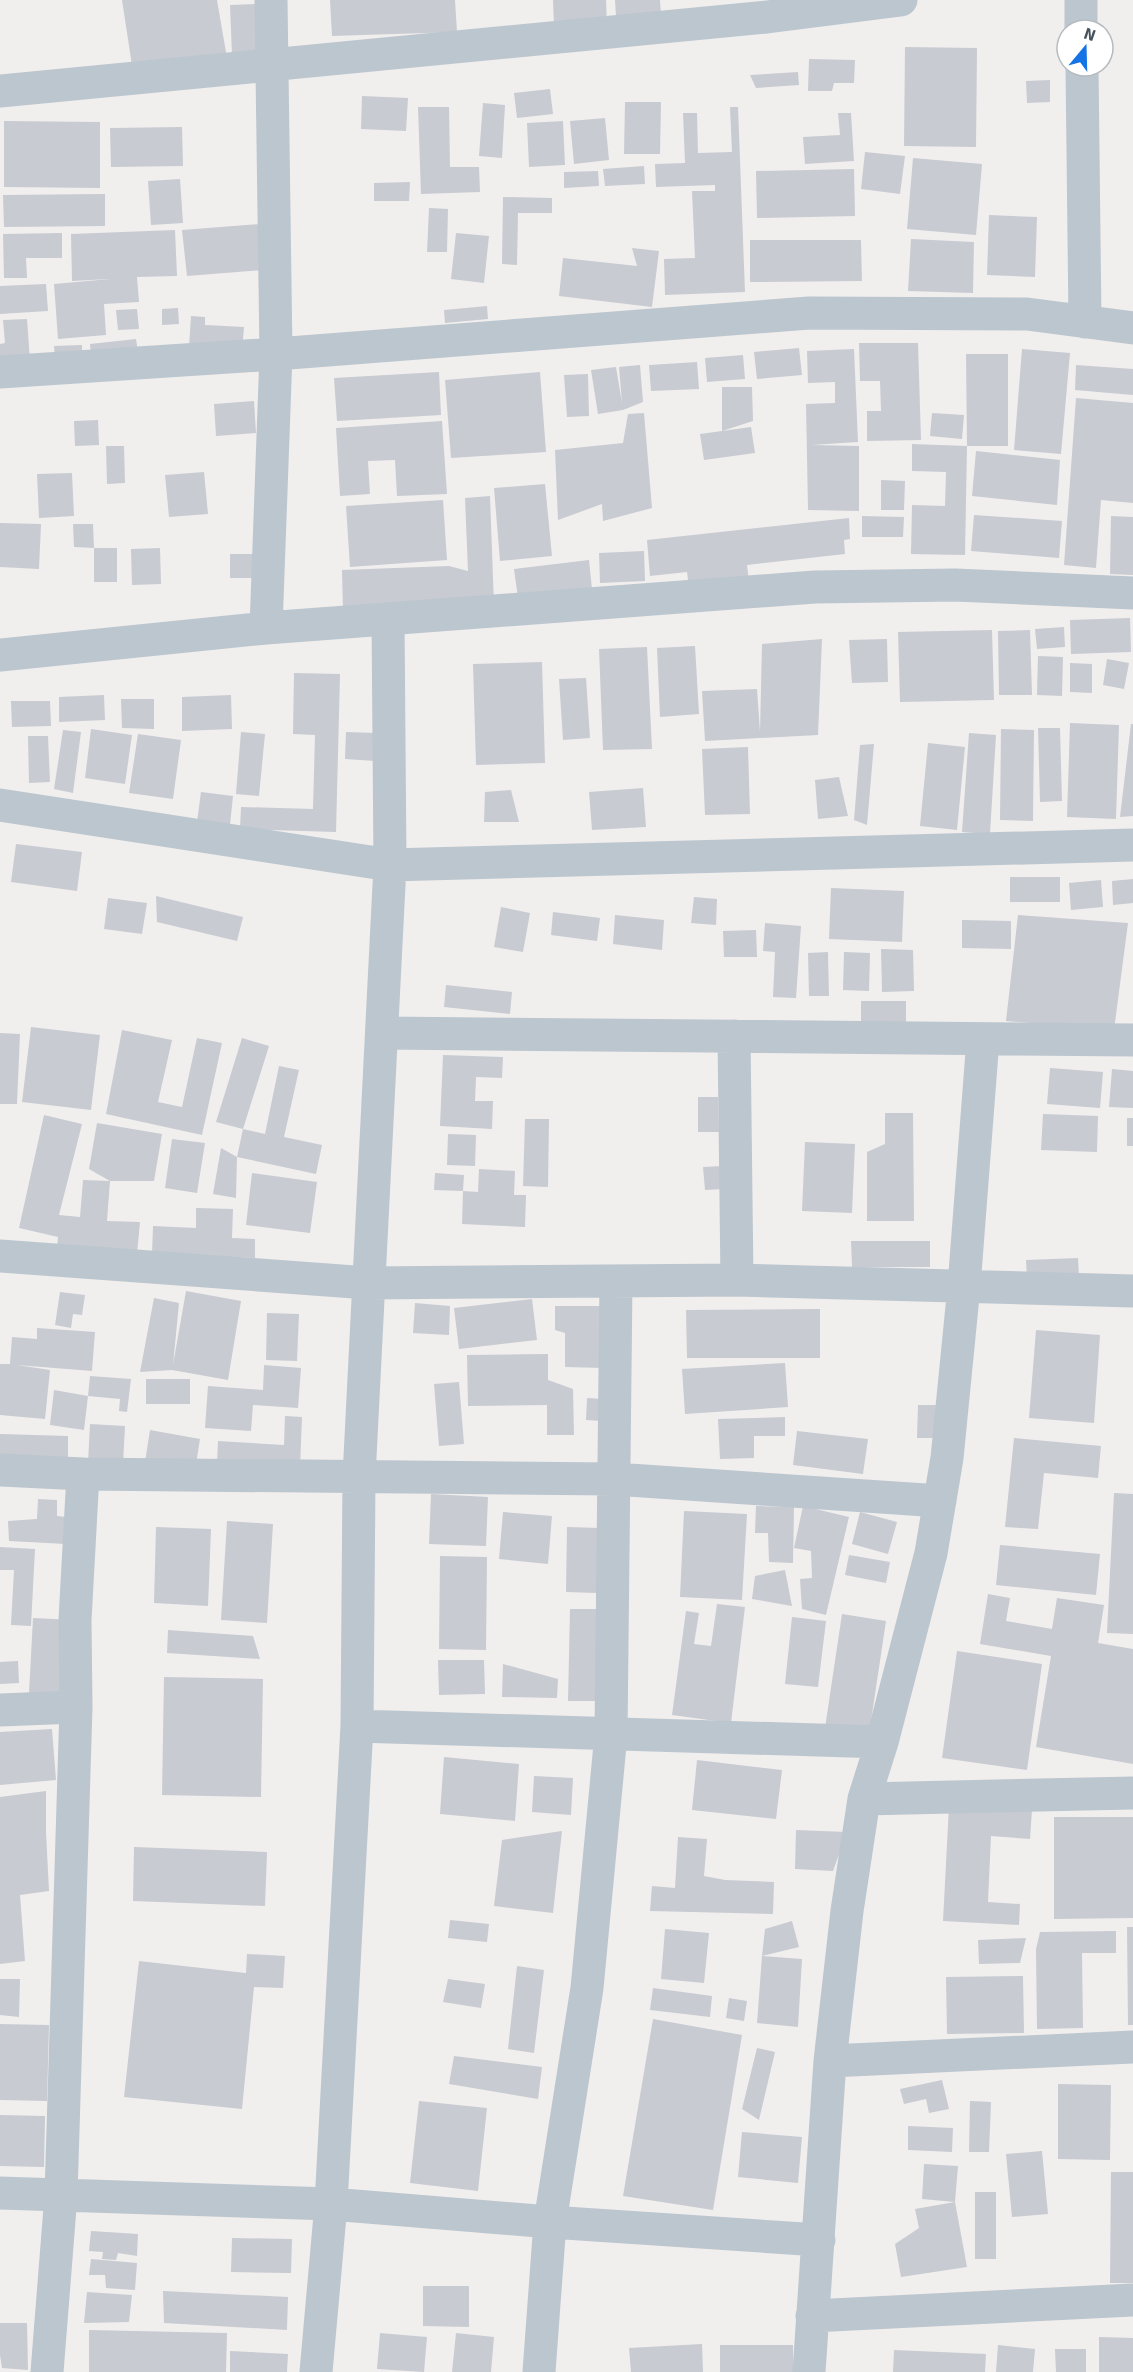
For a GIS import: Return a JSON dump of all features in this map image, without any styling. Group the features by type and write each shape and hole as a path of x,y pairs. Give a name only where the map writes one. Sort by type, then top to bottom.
{"street":[{"path":"266,628 276,354 271,0"},
{"path":"0,91 767,16 901,0"},
{"path":"1081,0 1081,18"},
{"path":"1082,78 1085,322"},
{"path":"0,372 276,354 809,313 1027,314 1133,328"},
{"path":"0,655 266,628 815,587 955,585 1133,593"},
{"path":"316,2372 331,2204 357,1726 359,1477 390,865 388,619"},
{"path":"0,806 390,865 1133,845"},
{"path":"383,1033 1133,1040"},
{"path":"734,1036 736,1281"},
{"path":"809,2372 830,2061 847,1911 864,1799 882,1743 931,1553 947,1458 964,1286 983,1039"},
{"path":"0,1256 368,1283 736,1281 1133,1291"},
{"path":"539,2372 550,2222 586,1988 611,1734 616,1281"},
{"path":"0,1470 83,1474 614,1479 940,1501"},
{"path":"47,2372 61,2195 76,1707 75,1620 83,1474"},
{"path":"0,1710 76,1707"},
{"path":"357,1726 882,1743"},
{"path":"864,1799 1133,1793"},
{"path":"830,2061 1133,2047"},
{"path":"0,2193 331,2204 550,2222 819,2240"},
{"path":"813,2316 1133,2300"}],"building":[{"path":"122,0 217,0 227,58 133,72"},
{"path":"330,0 455,0 457,32 332,36"},
{"path":"553,0 606,0 607,25 554,26"},
{"path":"615,0 660,0 661,15 616,17"},
{"path":"258,4 260,55 232,56 230,5"},
{"path":"905,47 977,48 976,147 904,146"},
{"path":"809,59 855,60 854,83 834,83 832,91 808,91"},
{"path":"798,72 799,85 756,88 750,75"},
{"path":"1050,80 1050,102 1027,103 1026,81"},
{"path":"550,89 553,114 517,118 514,93"},
{"path":"362,96 408,98 406,131 361,129"},
{"path":"625,102 661,102 660,154 624,154"},
{"path":"483,103 505,105 502,158 479,156"},
{"path":"418,107 449,107 450,167 479,167 480,192 421,194"},
{"path":"730,107 738,107 745,292 665,295 664,259 695,258 692,191 715,191 715,185 656,187 655,164 685,163 683,113 697,113 698,153 732,152"},
{"path":"838,113 851,113 854,161 805,164 803,137 840,135"},
{"path":"605,118 609,160 574,164 570,121"},
{"path":"4,121 100,122 100,188 4,187"},
{"path":"563,121 565,165 529,167 527,123"},
{"path":"182,127 183,166 111,167 110,128"},
{"path":"865,152 905,156 900,194 861,189"},
{"path":"913,158 982,164 976,235 907,229"},
{"path":"644,166 645,184 605,186 603,169"},
{"path":"854,169 855,216 757,218 756,171"},
{"path":"598,171 599,186 564,188 564,172"},
{"path":"180,179 183,223 151,225 148,181"},
{"path":"410,182 409,201 374,201 374,183"},
{"path":"105,194 105,226 4,227 3,195"},
{"path":"503,197 552,198 552,213 518,213 517,265 502,264"},
{"path":"429,208 448,209 447,252 427,252"},
{"path":"989,215 1037,217 1035,277 987,275"},
{"path":"260,224 264,270 187,276 182,230"},
{"path":"175,230 177,276 137,277 139,302 104,304 106,335 58,339 54,284 110,279 72,281 71,234"},
{"path":"62,233 62,258 26,258 27,278 4,278 3,234"},
{"path":"456,233 489,236 484,283 451,279"},
{"path":"911,239 974,242 973,293 908,291"},
{"path":"750,240 861,240 862,281 750,282"},
{"path":"632,248 659,251 652,307 559,296 563,258 637,266"},
{"path":"46,284 48,311 0,314 0,286"},
{"path":"487,306 488,319 445,323 444,310"},
{"path":"178,308 179,324 162,325 162,309"},
{"path":"137,309 139,329 118,330 116,310"},
{"path":"191,316 205,317 205,325 244,327 242,351 189,347"},
{"path":"27,319 30,361 0,363 0,344 5,343 3,320"},
{"path":"136,339 138,352 91,356 90,344"},
{"path":"859,343 918,343 921,440 867,441 867,411 881,411 880,381 860,381"},
{"path":"82,345 82,357 55,358 54,346"},
{"path":"799,348 802,375 757,379 754,352"},
{"path":"854,349 858,442 812,445 859,446 859,511 808,510 806,404 835,403 835,382 808,383 807,351"},
{"path":"1022,349 1070,353 1061,454 1014,450"},
{"path":"966,354 1008,354 1008,446 967,446"},
{"path":"743,355 745,379 707,382 705,358"},
{"path":"697,362 699,389 651,391 649,365"},
{"path":"640,365 643,402 623,410 598,414 591,370 616,367 622,403 619,367"},
{"path":"1076,365 1133,369 1133,395 1075,390"},
{"path":"439,372 441,415 337,421 334,378"},
{"path":"540,372 546,452 451,458 445,380"},
{"path":"588,374 589,416 567,417 564,375"},
{"path":"722,387 752,387 753,421 722,431"},
{"path":"1076,398 1133,403 1133,503 1101,500 1096,568 1064,565"},
{"path":"254,401 256,433 216,436 214,404"},
{"path":"644,413 652,508 603,521 602,504 558,520 555,450 623,443 628,414"},
{"path":"932,413 964,415 962,439 930,436"},
{"path":"98,420 99,445 75,446 74,421"},
{"path":"442,421 447,494 397,496 395,460 368,461 370,494 340,496 336,428"},
{"path":"751,427 755,453 704,460 700,434"},
{"path":"912,444 967,446 965,555 911,554 912,505 945,506 946,472 912,471"},
{"path":"106,446 124,446 125,483 107,484"},
{"path":"976,451 1060,460 1057,505 972,496"},
{"path":"204,472 208,514 169,517 165,475"},
{"path":"72,473 74,516 39,518 37,474"},
{"path":"881,480 905,481 904,510 881,510"},
{"path":"545,484 552,556 500,561 494,488"},
{"path":"490,496 494,605 343,611 342,570 449,566 468,571 465,498"},
{"path":"443,500 447,560 350,567 346,506"},
{"path":"974,515 1062,521 1059,558 971,551"},
{"path":"862,516 904,517 903,537 862,537"},
{"path":"1111,516 1133,517 1133,575 1110,574"},
{"path":"849,518 850,539 844,540 845,554 747,565 749,582 689,588 687,572 650,576 647,540"},
{"path":"0,523 41,524 39,569 0,567"},
{"path":"73,524 93,524 94,548 74,547"},
{"path":"94,548 117,548 117,582 94,582"},
{"path":"160,548 161,584 132,585 131,549"},
{"path":"644,551 645,581 600,583 599,553"},
{"path":"230,554 262,554 262,578 230,578"},
{"path":"589,560 592,589 518,598 514,569"},
{"path":"1130,618 1131,652 1071,654 1070,620"},
{"path":"1064,627 1065,647 1037,649 1035,629"},
{"path":"992,630 994,700 900,702 898,632"},
{"path":"1030,630 1032,695 999,695 998,631"},
{"path":"822,639 818,735 705,741 702,691 757,689 760,732 762,644"},
{"path":"887,639 888,682 852,683 849,640"},
{"path":"695,646 699,714 660,717 657,648"},
{"path":"647,647 652,749 603,750 599,649"},
{"path":"1038,656 1063,657 1062,696 1037,695"},
{"path":"1107,659 1129,663 1124,689 1103,685"},
{"path":"542,662 545,763 476,765 473,664"},
{"path":"1070,663 1092,664 1092,693 1070,692"},
{"path":"294,673 340,674 336,832 240,829 241,807 313,809 315,735 293,734"},
{"path":"586,678 590,738 563,740 559,679"},
{"path":"104,695 105,720 59,722 59,697"},
{"path":"231,695 232,729 182,731 182,697"},
{"path":"121,699 154,699 154,729 122,728"},
{"path":"11,701 50,701 51,726 12,727"},
{"path":"1070,723 1119,725 1116,819 1067,817"},
{"path":"1131,724 1133,724 1133,816 1120,817"},
{"path":"1038,728 1060,728 1062,801 1040,802"},
{"path":"91,729 132,735 125,784 85,778"},
{"path":"1001,729 1034,730 1033,821 1000,820"},
{"path":"63,730 81,732 73,793 54,789"},
{"path":"241,732 265,734 259,796 236,794"},
{"path":"346,732 376,733 375,761 345,759"},
{"path":"969,733 996,735 990,834 962,832"},
{"path":"138,734 181,740 173,799 129,793"},
{"path":"28,736 48,736 50,782 29,783"},
{"path":"928,743 965,747 957,830 920,826"},
{"path":"874,744 867,825 854,820 860,745"},
{"path":"748,747 750,814 705,815 702,749"},
{"path":"839,777 848,816 818,819 815,780"},
{"path":"643,788 646,827 592,830 589,792"},
{"path":"511,790 519,822 484,822 485,792"},
{"path":"201,792 233,796 230,825 197,822"},
{"path":"16,844 82,852 77,891 11,882"},
{"path":"1010,877 1060,877 1060,902 1010,902"},
{"path":"1133,879 1133,903 1113,905 1112,881"},
{"path":"1101,880 1103,907 1071,910 1069,883"},
{"path":"831,888 904,891 902,942 829,939"},
{"path":"156,896 243,917 237,941 157,922"},
{"path":"694,897 717,899 716,925 691,923"},
{"path":"108,898 147,903 142,934 104,929"},
{"path":"501,907 530,913 523,952 494,947"},
{"path":"553,912 600,918 597,941 551,935"},
{"path":"615,915 664,920 662,950 613,944"},
{"path":"1018,915 1128,923 1114,1030 1006,1021"},
{"path":"962,920 1011,921 1011,949 962,948"},
{"path":"765,923 801,926 796,998 773,997 775,952 763,951"},
{"path":"756,930 757,957 724,957 723,931"},
{"path":"881,949 913,950 914,991 882,992"},
{"path":"828,952 829,996 809,996 808,953"},
{"path":"844,952 870,953 869,991 843,990"},
{"path":"446,985 512,992 510,1014 444,1007"},
{"path":"861,1001 906,1001 906,1026 861,1025"},
{"path":"31,1027 100,1035 91,1110 22,1102"},
{"path":"122,1030 172,1040 158,1102 182,1107 197,1038 222,1043 202,1135 106,1114"},
{"path":"0,1033 20,1034 17,1104 0,1104"},
{"path":"242,1038 269,1046 243,1129 216,1122"},
{"path":"443,1055 503,1057 502,1078 476,1077 475,1101 493,1101 492,1129 440,1126"},
{"path":"279,1066 299,1070 284,1137 322,1145 316,1174 237,1157 243,1129 265,1134"},
{"path":"1050,1068 1103,1072 1100,1108 1047,1104"},
{"path":"1112,1069 1133,1071 1133,1108 1109,1107"},
{"path":"698,1097 718,1097 719,1132 698,1132"},
{"path":"885,1113 913,1113 914,1221 867,1221 867,1152 885,1144"},
{"path":"1043,1114 1098,1116 1097,1152 1041,1150"},
{"path":"44,1115 82,1124 59,1215 80,1217 83,1180 110,1181 107,1221 140,1222 137,1254 57,1249 58,1237 19,1228"},
{"path":"1127,1118 1133,1118 1133,1146 1127,1146"},
{"path":"525,1119 549,1119 548,1187 523,1186"},
{"path":"97,1123 162,1134 154,1181 110,1181 89,1169"},
{"path":"448,1134 476,1135 475,1166 447,1165"},
{"path":"172,1139 205,1143 197,1193 165,1188"},
{"path":"805,1142 855,1144 852,1213 802,1211"},
{"path":"221,1148 237,1157 236,1198 213,1194"},
{"path":"723,1166 725,1189 705,1190 703,1167"},
{"path":"479,1169 515,1171 514,1195 526,1195 525,1227 462,1224 463,1191 478,1192"},
{"path":"252,1173 317,1182 310,1233 246,1225"},
{"path":"435,1173 464,1175 463,1191 434,1190"},
{"path":"196,1208 233,1209 232,1238 255,1239 255,1258 152,1254 153,1226 196,1228"},
{"path":"851,1241 930,1241 930,1267 852,1267"},
{"path":"1078,1258 1079,1277 1027,1278 1026,1260"},
{"path":"186,1291 241,1301 228,1380 172,1370 140,1372 154,1298 179,1303 173,1365"},
{"path":"60,1292 85,1295 82,1315 73,1314 71,1328 55,1325"},
{"path":"532,1299 537,1340 459,1349 454,1308"},
{"path":"415,1303 450,1306 449,1335 413,1333"},
{"path":"555,1306 605,1306 604,1368 565,1367 565,1333 555,1330"},
{"path":"820,1309 820,1358 687,1358 686,1310"},
{"path":"267,1313 299,1314 297,1361 266,1360"},
{"path":"37,1328 95,1332 92,1371 17,1365 50,1370 45,1419 0,1415 0,1364 10,1364 12,1337 37,1339"},
{"path":"1036,1330 1100,1335 1094,1423 1029,1418"},
{"path":"548,1354 548,1380 573,1389 574,1435 547,1435 547,1405 468,1406 467,1355"},
{"path":"785,1363 788,1407 685,1414 682,1369"},
{"path":"264,1365 301,1368 298,1408 253,1405 251,1431 205,1428 208,1386 263,1390"},
{"path":"90,1376 131,1379 127,1412 119,1411 120,1399 88,1396"},
{"path":"146,1379 190,1379 190,1404 146,1404"},
{"path":"459,1382 464,1444 439,1446 434,1384"},
{"path":"54,1390 88,1396 84,1430 50,1425"},
{"path":"587,1398 603,1399 602,1421 586,1420"},
{"path":"918,1405 943,1405 943,1438 917,1438"},
{"path":"285,1416 302,1417 300,1468 217,1464 218,1441 284,1445"},
{"path":"785,1417 785,1436 754,1436 754,1458 720,1459 718,1419"},
{"path":"90,1424 125,1426 123,1464 88,1463"},
{"path":"150,1430 200,1439 195,1470 145,1462"},
{"path":"797,1431 868,1439 863,1474 793,1465"},
{"path":"0,1434 68,1436 68,1461 0,1459"},
{"path":"1014,1438 1101,1446 1098,1478 1044,1473 1038,1529 1005,1527"},
{"path":"1114,1493 1133,1494 1133,1634 1107,1633"},
{"path":"431,1494 488,1497 486,1546 429,1544"},
{"path":"38,1499 57,1500 57,1516 67,1517 66,1544 9,1541 8,1521 37,1519"},
{"path":"756,1506 794,1507 793,1563 769,1562 768,1533 755,1533"},
{"path":"803,1506 849,1517 826,1615 802,1609 800,1579 812,1578 811,1551 794,1548"},
{"path":"684,1511 747,1514 742,1600 680,1597"},
{"path":"503,1512 552,1516 548,1564 499,1559"},
{"path":"860,1512 897,1522 888,1554 852,1544"},
{"path":"227,1521 273,1524 267,1623 221,1620"},
{"path":"156,1527 211,1529 208,1606 154,1603"},
{"path":"567,1527 600,1528 597,1593 566,1592"},
{"path":"1000,1545 1100,1554 1096,1595 996,1585"},
{"path":"0,1547 35,1549 31,1626 11,1625 14,1570 0,1570"},
{"path":"849,1555 890,1562 886,1583 845,1575"},
{"path":"440,1556 487,1557 486,1650 439,1649"},
{"path":"785,1570 792,1606 752,1599 755,1576"},
{"path":"988,1594 1010,1598 1006,1621 1052,1629 1057,1598 1104,1605 1098,1643 1133,1649 1133,1764 1036,1747 1051,1656 980,1644"},
{"path":"717,1604 745,1607 731,1723 672,1715 686,1611 699,1613 694,1644 711,1646"},
{"path":"570,1609 602,1609 599,1701 568,1701"},
{"path":"842,1614 886,1621 869,1734 825,1728"},
{"path":"792,1617 826,1621 818,1687 785,1684"},
{"path":"33,1618 75,1620 72,1695 29,1693"},
{"path":"168,1630 253,1636 260,1659 167,1653"},
{"path":"957,1651 1042,1664 1027,1770 942,1758"},
{"path":"438,1660 484,1660 485,1694 439,1695"},
{"path":"18,1661 19,1683 0,1684 0,1662"},
{"path":"503,1664 558,1679 557,1698 502,1697"},
{"path":"164,1677 263,1679 261,1797 162,1795"},
{"path":"52,1729 56,1780 0,1785 0,1732"},
{"path":"444,1757 519,1764 515,1821 440,1814"},
{"path":"697,1760 782,1770 776,1819 692,1810"},
{"path":"534,1776 573,1778 571,1815 532,1812"},
{"path":"46,1791 49,1891 20,1895 25,1961 0,1964 0,1797"},
{"path":"949,1806 1032,1810 1030,1839 991,1836 988,1902 1020,1904 1019,1925 943,1921"},
{"path":"1054,1817 1133,1817 1133,1918 1054,1919"},
{"path":"796,1830 847,1832 833,1871 795,1869"},
{"path":"562,1831 553,1913 494,1906 502,1840"},
{"path":"678,1837 707,1839 704,1876 725,1880 774,1882 773,1914 650,1911 652,1886 675,1888"},
{"path":"134,1847 267,1852 265,1906 133,1901"},
{"path":"450,1920 489,1924 487,1942 448,1938"},
{"path":"792,1921 799,1947 762,1956 765,1929"},
{"path":"1127,1927 1133,1927 1133,2025 1128,2025"},
{"path":"665,1929 709,1933 704,1983 661,1979"},
{"path":"1116,1931 1116,1953 1082,1953 1083,2028 1037,2029 1036,1949 1040,1932"},
{"path":"1026,1938 1020,1963 979,1964 978,1940"},
{"path":"247,1954 285,1956 283,1988 254,1987 242,2109 124,2097 139,1961 246,1973"},
{"path":"762,1956 802,1959 798,2027 757,2023"},
{"path":"517,1966 544,1970 534,2053 508,2049"},
{"path":"1023,1976 1024,2033 947,2034 946,1977"},
{"path":"0,1979 20,1979 19,2017 0,2015"},
{"path":"448,1979 485,1984 481,2008 443,2002"},
{"path":"653,1988 712,1996 710,2017 650,2010"},
{"path":"729,1998 747,2001 744,2021 726,2018"},
{"path":"653,2019 742,2035 713,2210 623,2196"},
{"path":"0,2024 49,2025 47,2101 0,2100"},
{"path":"757,2048 775,2052 759,2120 742,2109"},
{"path":"454,2056 542,2067 538,2099 449,2084"},
{"path":"942,2080 949,2109 929,2113 926,2099 904,2104 900,2089"},
{"path":"1058,2084 1111,2085 1110,2160 1058,2159"},
{"path":"419,2101 487,2108 478,2191 410,2183"},
{"path":"970,2101 991,2102 989,2152 969,2152"},
{"path":"0,2115 45,2116 44,2167 0,2166"},
{"path":"908,2126 953,2128 952,2152 908,2150"},
{"path":"742,2132 802,2137 798,2183 738,2177"},
{"path":"1042,2151 1048,2214 1012,2217 1006,2154"},
{"path":"924,2164 958,2166 955,2202 922,2199"},
{"path":"1111,2172 1133,2172 1133,2283 1110,2283"},
{"path":"975,2192 996,2192 996,2259 975,2259"},
{"path":"955,2202 967,2267 901,2277 895,2244 919,2228 915,2209"},
{"path":"91,2231 138,2234 137,2256 118,2253 116,2260 102,2259 103,2252 89,2251"},
{"path":"232,2238 292,2239 291,2273 231,2272"},
{"path":"91,2259 137,2263 135,2290 106,2288 105,2275 89,2275"},
{"path":"423,2286 469,2286 469,2327 423,2326"},
{"path":"163,2291 288,2297 287,2330 164,2323"},
{"path":"87,2292 132,2295 129,2322 84,2323"},
{"path":"0,2323 27,2323 28,2370 2,2368"},
{"path":"89,2330 227,2333 226,2372 89,2372"},
{"path":"380,2333 427,2337 424,2372 377,2369"},
{"path":"456,2333 494,2337 491,2372 452,2372"},
{"path":"1099,2337 1133,2338 1133,2372 1099,2372"},
{"path":"702,2344 703,2372 631,2372 629,2348"},
{"path":"720,2345 793,2345 793,2372 720,2372"},
{"path":"998,2345 1035,2349 1033,2372 996,2372"},
{"path":"1055,2349 1086,2349 1086,2372 1056,2372"},
{"path":"894,2350 986,2354 985,2372 893,2372"},
{"path":"230,2351 288,2354 287,2372 230,2372"}]}
